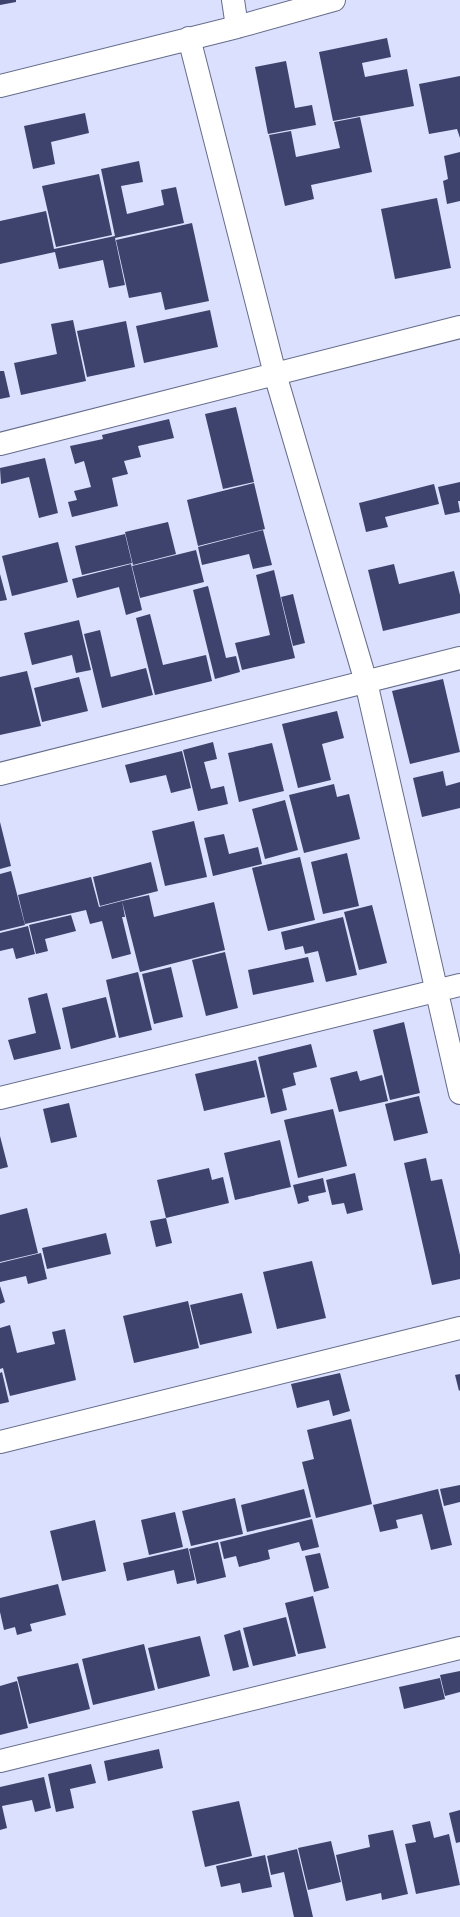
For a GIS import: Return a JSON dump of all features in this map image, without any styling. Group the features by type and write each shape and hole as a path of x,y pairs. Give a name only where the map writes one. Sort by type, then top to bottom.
{"street":[{"path":"233,0 237,27"},
{"path":"0,86 237,27 334,0"},
{"path":"189,38 275,374 366,682 460,1093"},
{"path":"0,444 460,327"},
{"path":"0,774 460,658"},
{"path":"0,1098 460,985"},
{"path":"0,1442 460,1328"},
{"path":"0,1761 460,1648"}],"building":[{"path":"0,0 16,0 16,2 0,5"},
{"path":"387,38 391,57 362,63 365,77 407,69 414,106 333,121 319,52"},
{"path":"286,61 295,108 312,105 316,125 268,134 255,67"},
{"path":"460,76 460,138 457,129 429,134 419,84"},
{"path":"85,113 89,133 51,142 55,164 33,169 24,126"},
{"path":"360,117 372,172 311,185 314,199 285,206 269,135 291,131 296,157 340,148 334,122"},
{"path":"460,152 460,201 447,204 443,181 448,179 444,156"},
{"path":"139,161 143,182 121,186 127,214 164,205 161,190 176,187 184,223 115,238 125,285 109,288 103,260 59,269 55,252 0,264 0,221 46,211 54,249 115,236 101,169"},
{"path":"99,174 112,235 56,247 42,186"},
{"path":"437,198 451,268 395,279 381,209"},
{"path":"192,223 209,301 165,310 161,292 129,298 116,240"},
{"path":"210,310 218,347 144,363 136,326"},
{"path":"73,320 86,381 21,395 14,363 57,354 51,324"},
{"path":"126,321 135,367 87,377 77,331"},
{"path":"0,371 4,371 10,397 0,399"},
{"path":"236,407 254,482 223,489 205,414"},
{"path":"169,419 174,438 138,446 141,457 124,461 128,474 112,478 118,506 72,517 68,502 77,500 74,491 91,487 84,461 75,464 70,446 103,439 102,435"},
{"path":"45,458 58,513 39,518 29,477 1,484 0,468"},
{"path":"460,482 460,501 458,501 460,512 445,515 438,487"},
{"path":"254,483 265,529 198,546 187,500"},
{"path":"434,484 439,504 385,517 388,527 366,532 359,503"},
{"path":"168,522 176,554 133,565 125,532"},
{"path":"263,530 272,565 253,569 249,554 202,565 198,547"},
{"path":"125,534 132,563 82,575 75,546"},
{"path":"58,542 68,582 12,596 2,556"},
{"path":"196,550 204,582 140,598 132,566"},
{"path":"131,564 142,610 126,615 119,587 77,598 72,579"},
{"path":"394,564 399,584 454,571 460,595 460,613 383,631 368,570"},
{"path":"274,570 295,658 242,670 235,643 270,635 256,575"},
{"path":"0,574 7,600 0,601"},
{"path":"208,586 226,658 236,656 240,672 215,679 193,590"},
{"path":"293,594 305,643 293,646 281,597"},
{"path":"150,614 163,665 206,655 212,681 155,695 136,618"},
{"path":"79,620 91,670 76,673 72,655 32,665 24,633"},
{"path":"100,630 111,677 146,668 153,695 102,708 84,634"},
{"path":"27,671 41,726 0,735 0,677"},
{"path":"79,677 88,711 42,722 34,688"},
{"path":"443,679 460,752 410,764 392,691"},
{"path":"337,711 344,738 322,744 331,780 298,788 282,724"},
{"path":"213,742 217,759 204,762 211,789 224,786 228,804 198,811 183,750"},
{"path":"272,743 284,791 239,802 228,753"},
{"path":"182,751 191,788 171,793 166,775 130,783 125,765"},
{"path":"443,771 446,786 460,782 460,808 422,817 413,778"},
{"path":"334,784 337,797 349,794 360,839 304,853 289,795"},
{"path":"285,800 298,850 265,859 252,809"},
{"path":"194,821 207,877 165,886 152,831"},
{"path":"0,822 11,866 0,869"},
{"path":"224,834 229,854 258,847 262,864 213,876 204,838"},
{"path":"347,853 359,906 323,914 311,862"},
{"path":"300,857 315,920 268,931 252,868"},
{"path":"151,862 158,891 100,906 93,877"},
{"path":"11,871 25,925 0,931 0,874"},
{"path":"91,877 99,907 122,901 125,917 122,917 131,954 112,959 102,921 90,924 86,910 25,924 18,895"},
{"path":"149,895 154,917 214,902 225,950 140,972 122,901"},
{"path":"372,905 387,963 359,970 344,912"},
{"path":"71,915 76,931 45,939 48,951 36,954 29,925"},
{"path":"343,917 357,975 326,982 318,951 305,954 303,946 285,950 281,932"},
{"path":"28,926 35,954 16,959 13,948 0,951 0,933"},
{"path":"225,952 238,1008 206,1016 192,960"},
{"path":"308,957 314,982 253,995 248,970"},
{"path":"171,967 183,1017 154,1024 142,974"},
{"path":"138,972 152,1030 119,1038 106,980"},
{"path":"47,993 61,1049 14,1060 8,1040 36,1033 28,998"},
{"path":"106,997 116,1037 71,1049 62,1008"},
{"path":"404,1022 420,1093 390,1100 373,1030"},
{"path":"311,1044 317,1067 293,1073 296,1085 282,1089 287,1110 271,1114 258,1057"},
{"path":"256,1060 265,1097 204,1111 195,1074"},
{"path":"357,1071 360,1081 382,1075 388,1101 339,1112 330,1078"},
{"path":"419,1096 428,1133 394,1141 385,1104"},
{"path":"69,1103 77,1137 51,1143 43,1109"},
{"path":"333,1109 347,1166 298,1178 284,1120"},
{"path":"0,1136 8,1167 0,1169"},
{"path":"280,1140 291,1187 235,1200 224,1153"},
{"path":"426,1158 431,1181 442,1179 460,1255 460,1279 432,1285 404,1163"},
{"path":"209,1168 212,1180 223,1177 229,1203 166,1218 157,1180"},
{"path":"355,1173 363,1210 347,1214 344,1203 332,1205 326,1180"},
{"path":"323,1178 326,1192 308,1196 309,1201 298,1204 293,1185"},
{"path":"27,1208 38,1253 0,1262 0,1215"},
{"path":"166,1218 172,1243 156,1247 150,1221"},
{"path":"106,1233 111,1254 47,1269 42,1248"},
{"path":"41,1253 47,1279 28,1284 26,1276 0,1282 0,1263"},
{"path":"312,1261 326,1318 277,1329 263,1272"},
{"path":"0,1286 5,1302 0,1304"},
{"path":"242,1293 252,1333 200,1345 190,1305"},
{"path":"188,1301 199,1348 134,1363 123,1316"},
{"path":"10,1325 17,1353 55,1344 52,1332 65,1329 76,1380 10,1396 3,1368 0,1369 0,1328"},
{"path":"2,1372 9,1402 0,1404 0,1373"},
{"path":"340,1373 350,1411 333,1416 329,1400 297,1408 291,1384"},
{"path":"460,1374 460,1390 459,1391 455,1375"},
{"path":"351,1419 372,1504 316,1518 302,1462 314,1459 307,1430"},
{"path":"460,1485 460,1502 444,1506 440,1489"},
{"path":"304,1489 311,1517 247,1532 241,1505"},
{"path":"438,1489 452,1545 431,1550 422,1514 396,1520 398,1528 380,1532 373,1505"},
{"path":"235,1498 243,1534 191,1546 182,1511"},
{"path":"175,1512 183,1547 149,1555 141,1520"},
{"path":"312,1519 319,1547 302,1551 299,1542 268,1550 270,1559 239,1567 236,1556 224,1559 220,1542"},
{"path":"95,1520 106,1571 62,1581 50,1531"},
{"path":"218,1542 226,1577 197,1584 189,1549"},
{"path":"188,1548 195,1580 177,1584 174,1570 127,1581 123,1563"},
{"path":"320,1553 329,1588 314,1592 305,1556"},
{"path":"58,1584 66,1615 30,1624 32,1631 17,1635 15,1627 4,1630 0,1612 0,1598"},
{"path":"313,1596 326,1648 298,1654 285,1603"},
{"path":"286,1617 296,1656 253,1666 243,1628"},
{"path":"240,1630 249,1667 233,1671 224,1635"},
{"path":"200,1636 210,1676 158,1689 148,1648"},
{"path":"144,1644 155,1690 93,1705 82,1659"},
{"path":"78,1663 90,1709 29,1724 17,1677"},
{"path":"460,1671 460,1692 445,1696 440,1675"},
{"path":"440,1678 445,1699 404,1709 399,1687"},
{"path":"17,1681 28,1728 0,1735 0,1686"},
{"path":"159,1749 163,1768 108,1781 104,1761"},
{"path":"91,1764 96,1783 70,1789 74,1808 56,1812 48,1774"},
{"path":"44,1777 51,1808 35,1812 32,1800 2,1806 7,1828 0,1830 0,1787"},
{"path":"239,1801 252,1856 205,1867 192,1811"},
{"path":"460,1810 460,1842 456,1843 449,1813"},
{"path":"430,1821 434,1838 449,1834 460,1885 416,1894 405,1844 416,1842 412,1825"},
{"path":"393,1830 408,1894 382,1900 381,1893 346,1901 336,1855 370,1847 368,1835"},
{"path":"331,1841 341,1882 308,1890 298,1848"},
{"path":"297,1849 313,1917 294,1917 284,1872 271,1875 267,1856"},
{"path":"265,1855 272,1887 242,1893 240,1883 221,1887 216,1866"}]}
